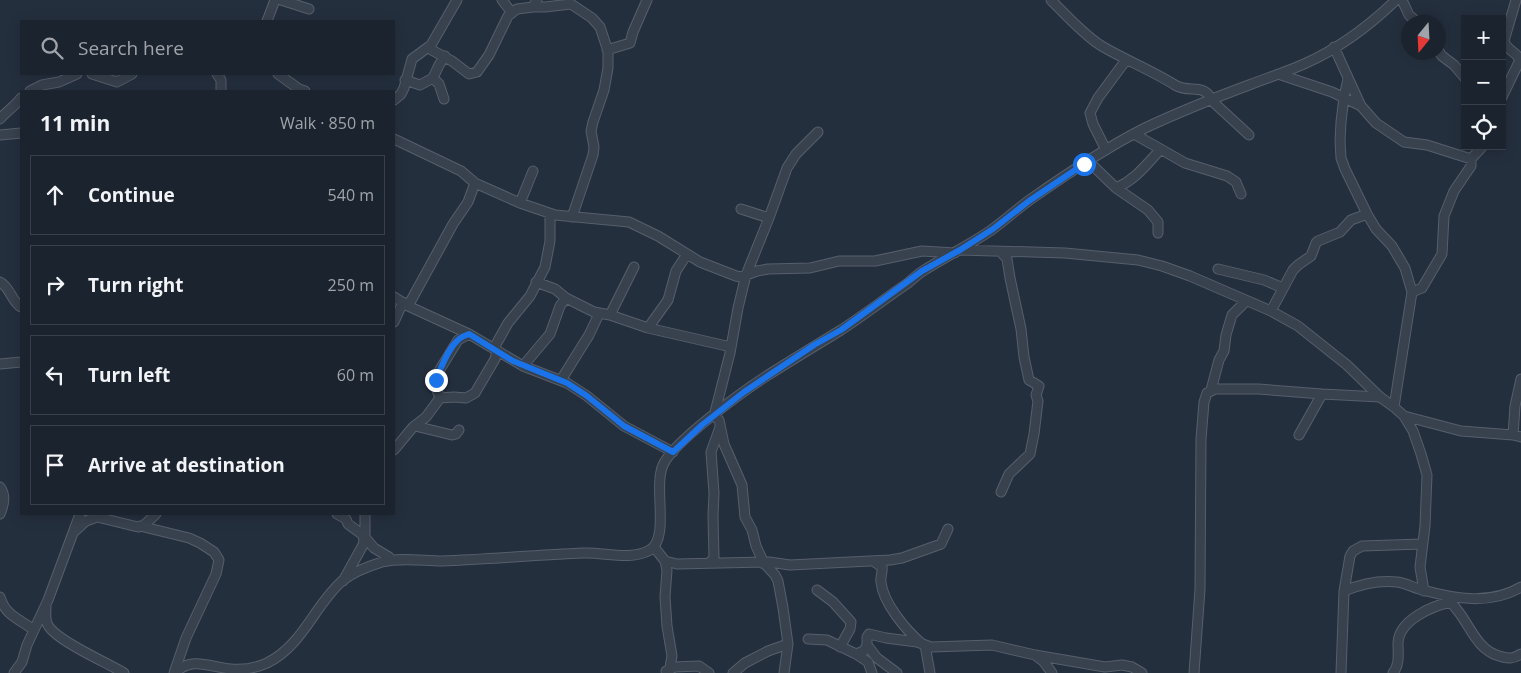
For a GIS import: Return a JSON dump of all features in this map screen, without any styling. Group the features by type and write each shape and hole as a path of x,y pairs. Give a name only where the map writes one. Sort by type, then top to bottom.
{"street":[{"path":"267,20 274,0"},
{"path":"281,0 309,9"},
{"path":"395,99 404,88 412,59 428,48 457,0"},
{"path":"502,0 512,13"},
{"path":"607,50 630,43 647,0"},
{"path":"1051,0 1098,44 1126,60 1158,74 1180,88 1187,90 1198,88 1203,90 1249,135"},
{"path":"343,581 365,568 391,560 446,561 586,553 632,555 645,552 654,547 661,533 659,482 664,464 673,452 744,392 814,345 841,330 922,271 958,252 1106,150 1134,134 1212,100 1306,64 1372,23 1396,0"},
{"path":"1402,0 1409,15"},
{"path":"1506,89 1520,60 1504,43 1505,32 1516,0"},
{"path":"428,48 445,56 469,74 477,72 489,55 504,21 517,9 534,4 545,8 568,3 576,5 597,23 607,50 607,78 593,122 593,155 572,217"},
{"path":"1334,48 1361,106 1376,123 1404,142 1428,146 1471,159"},
{"path":"405,80 420,85 433,78 445,56"},
{"path":"1446,59 1461,73"},
{"path":"1106,150 1093,124 1090,113 1098,98 1126,60"},
{"path":"1278,74 1332,92 1361,106"},
{"path":"32,90 42,85 66,80 75,75"},
{"path":"95,75 117,82 130,75"},
{"path":"218,75 222,80 221,90"},
{"path":"279,75 302,90"},
{"path":"433,78 439,84 444,99"},
{"path":"1348,79 1344,97 1340,141 1345,169 1376,229 1392,246 1405,268 1412,292 1394,407"},
{"path":"0,119 20,99"},
{"path":"714,416 746,275 787,168 796,154 818,132"},
{"path":"0,135 20,133"},
{"path":"1134,134 1185,163 1227,176 1236,182 1241,194"},
{"path":"395,139 461,171 475,184 520,203 550,214 628,222 658,236 718,271 738,276 768,269 810,268 839,261 885,260 922,251 1064,252 1138,260 1190,276 1272,312 1298,326 1348,365 1404,416 1413,431 1422,454 1427,475 1425,526 1420,567 1424,591"},
{"path":"1116,188 1141,172 1160,150"},
{"path":"1412,292 1422,288 1442,254 1444,216 1454,191 1471,166 1471,159 1480,150"},
{"path":"1088,161 1116,188 1138,202 1155,217 1159,226 1158,233"},
{"path":"520,203 533,171"},
{"path":"395,320 468,202 475,184"},
{"path":"741,208 769,218"},
{"path":"395,449 415,426 426,417 440,398 466,398 475,393 495,358 496,349 508,323 530,296 545,267 550,241 550,214"},
{"path":"1272,312 1283,288 1298,265 1311,256 1318,241 1340,232 1351,220 1367,214"},
{"path":"1001,252 1008,259 1029,380 1038,386 1032,447 1028,456 1009,474 1001,492"},
{"path":"648,328 668,300 676,271 687,254"},
{"path":"610,315 634,267"},
{"path":"1218,269 1264,280 1283,288"},
{"path":"0,282 7,287 20,307"},
{"path":"536,282 555,289 566,298 600,314 610,315 648,328 731,347"},
{"path":"395,298 469,334 523,366 561,380 587,396 624,426 673,452"},
{"path":"523,366 550,334 560,306 566,298"},
{"path":"1194,673 1200,589 1201,440 1204,402 1207,393 1211,390 1219,360 1224,351 1226,335 1232,315 1246,301"},
{"path":"561,380 600,314"},
{"path":"440,398 436,380 439,372 458,340 469,334"},
{"path":"0,364 20,362"},
{"path":"1404,416 1461,432 1517,436 1515,406 1521,379"},
{"path":"1211,390 1258,389 1380,396"},
{"path":"1299,435 1322,394"},
{"path":"714,416 719,420 724,444 739,476 743,492 745,517 752,530 756,546 763,563 775,575 778,581 788,644 784,673"},
{"path":"415,426 452,435 456,434 459,430"},
{"path":"709,563 714,558 715,548 711,452 721,426"},
{"path":"0,487 3,493 4,505 0,514"},
{"path":"14,673 22,662 46,605 80,515"},
{"path":"140,526 155,515"},
{"path":"339,515 346,519 348,524 364,536 374,548 391,560"},
{"path":"174,673 180,667 187,664 201,663 211,669 241,670 257,667 272,660 289,646 305,631 320,608 343,581 363,544 365,515"},
{"path":"75,531 86,521 98,517 130,526 140,526 189,538 214,552 218,560 218,568 186,638 174,673"},
{"path":"665,561 677,564 763,563 794,565 902,558 932,548 943,542 948,529"},
{"path":"1341,673 1344,592 1350,556 1356,548 1372,545 1422,544"},
{"path":"654,547 665,561 666,570 667,626 672,656 672,662 667,672"},
{"path":"873,560 882,566 881,584 892,611 923,644 930,673"},
{"path":"1344,592 1370,583 1395,582 1448,599 1476,599 1498,597 1521,587"},
{"path":"817,590 833,602 851,622 850,629 840,647"},
{"path":"0,596 6,611 34,630"},
{"path":"1448,599 1484,649 1492,654 1508,659 1521,654"},
{"path":"1393,673 1398,662 1399,636 1405,627 1428,610 1448,599"},
{"path":"46,605 46,622 53,632 83,652 108,663 124,673"},
{"path":"872,673 862,651 867,637 872,634 931,647 992,645 1035,655 1105,667 1122,665 1132,667 1142,673"},
{"path":"808,639 822,639 840,647 862,651 877,658 897,673"},
{"path":"733,673 768,650 788,644"},
{"path":"1035,655 1044,662 1052,673"},
{"path":"667,672 680,667 698,666 709,673"},
{"path":"257,667 268,673"}],"route":[{"path":"436,380 446,358 458,340 469,334 523,366 567,383 587,396 624,426 673,452 702,425 768,375 841,330 922,271 993,229 1029,201 1084,164"}]}
